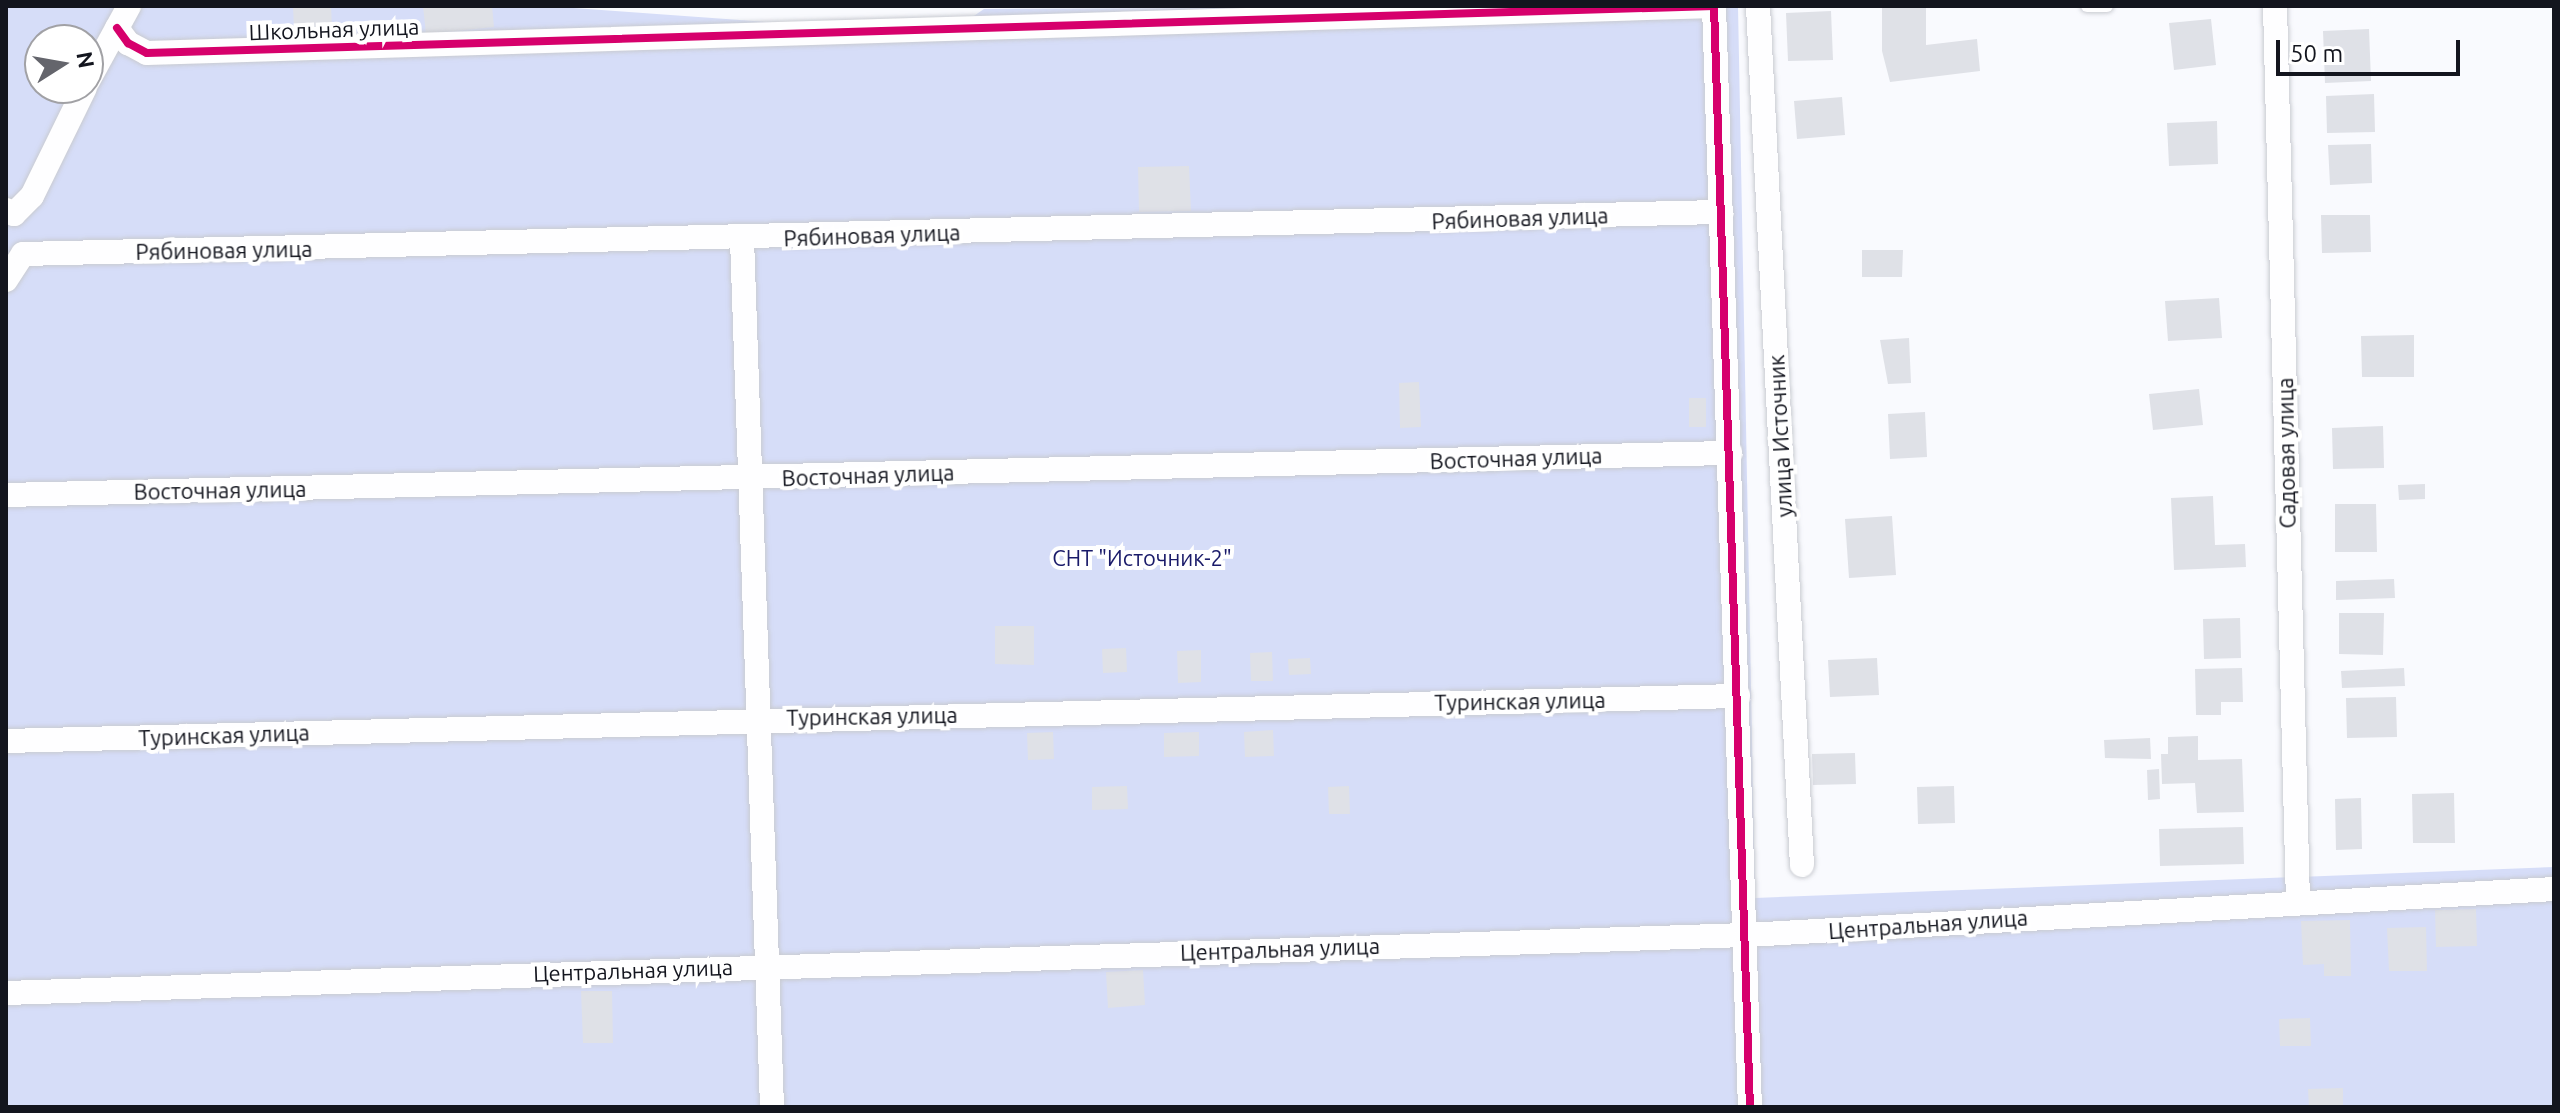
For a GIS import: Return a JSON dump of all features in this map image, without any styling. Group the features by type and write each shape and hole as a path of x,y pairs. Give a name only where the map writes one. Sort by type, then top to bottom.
{"street":[{"path":"104,52 129,6"},
{"path":"1714,6 1747,935 1750,1107"},
{"name":"Школьная улица","path":"117,28 128,43 147,53 1714,6"},
{"name":"улица Источник","path":"1758,6 1802,865"},
{"name":"Садовая улица","path":"2275,6 2298,900"},
{"path":"6,210 14,214 32,196 77,104"},
{"name":"Рябиновая улица","path":"6,280 23,254 742,239 1721,212"},
{"path":"742,239 772,1107"},
{"name":"Восточная улица","path":"6,495 1730,453"},
{"name":"Туринская улица","path":"6,741 759,718 1738,696"},
{"name":"Центральная улица","path":"6,993 767,965 1747,935 2298,900 2554,889"}],"lane":[{"path":"2087,6 2107,6"}],"green space":[{"name":"СНТ \"Источник-2\"","path":"6,6 546,6 946,35 984,9 1738,6 1755,898 2554,867 2554,1107 6,1107"}],"building":[{"path":"293,6 331,6 332,28 294,29"},
{"path":"423,6 492,6 494,27 426,34"},
{"path":"1882,6 1926,6 1926,45 1977,39 1980,71 1890,82 1882,51"},
{"path":"1831,11 1833,60 1788,61 1786,13"},
{"path":"2211,19 2216,65 2174,70 2169,23"},
{"path":"2369,29 2371,81 2325,83 2323,31"},
{"path":"2374,94 2375,132 2327,133 2326,96"},
{"path":"1842,97 1845,135 1797,139 1794,101"},
{"path":"2217,121 2218,164 2169,166 2167,123"},
{"path":"2371,144 2372,183 2330,185 2328,145"},
{"path":"1189,166 1191,211 1139,212 1138,167"},
{"path":"2321,215 2370,215 2371,252 2322,253"},
{"path":"1862,250 1903,250 1902,277 1862,277"},
{"path":"2219,298 2222,338 2168,341 2165,301"},
{"path":"2414,335 2414,377 2362,377 2361,336"},
{"path":"1909,338 1911,383 1888,384 1880,340"},
{"path":"1419,382 1421,427 1400,428 1399,383"},
{"path":"2199,389 2203,425 2153,430 2149,394"},
{"path":"1689,398 1706,398 1706,427 1689,427"},
{"path":"1925,412 1927,457 1890,459 1888,414"},
{"path":"2383,426 2384,468 2333,469 2332,428"},
{"path":"2425,484 2425,499 2399,500 2398,485"},
{"path":"2213,496 2215,545 2245,544 2246,567 2174,570 2171,498"},
{"path":"2335,504 2376,504 2377,552 2335,552"},
{"path":"1892,516 1896,575 1849,578 1845,519"},
{"path":"2394,579 2395,598 2336,600 2336,581"},
{"path":"2339,613 2384,613 2383,655 2339,654"},
{"path":"2240,618 2241,658 2204,659 2203,619"},
{"path":"995,626 1034,626 1034,665 995,664"},
{"path":"1126,648 1127,672 1103,673 1102,649"},
{"path":"1201,650 1201,682 1178,683 1177,651"},
{"path":"1272,652 1273,681 1251,681 1250,653"},
{"path":"1310,658 1311,674 1289,675 1288,659"},
{"path":"1877,658 1879,695 1830,697 1828,660"},
{"path":"2242,668 2243,702 2221,702 2221,715 2196,715 2195,669"},
{"path":"2404,668 2405,686 2342,688 2341,671"},
{"path":"2396,697 2397,737 2347,738 2346,698"},
{"path":"1273,730 1274,756 1245,757 1244,732"},
{"path":"1053,732 1054,759 1028,760 1027,733"},
{"path":"1199,732 1199,756 1164,757 1164,733"},
{"path":"2198,736 2198,760 2242,759 2244,812 2197,813 2195,783 2162,784 2161,754 2168,754 2168,737"},
{"path":"2150,738 2151,759 2105,758 2104,740"},
{"path":"1855,753 1856,784 1813,785 1812,754"},
{"path":"2159,769 2160,799 2148,800 2147,770"},
{"path":"1127,786 1128,809 1092,810 1092,787"},
{"path":"1349,786 1350,814 1329,814 1328,787"},
{"path":"1954,786 1955,823 1918,824 1917,787"},
{"path":"2454,793 2455,843 2413,843 2412,794"},
{"path":"2361,798 2362,849 2336,850 2335,799"},
{"path":"2243,827 2244,864 2160,866 2159,829"},
{"path":"2476,909 2477,946 2436,947 2435,910"},
{"path":"2350,920 2351,976 2324,976 2324,964 2303,965 2301,921"},
{"path":"2426,927 2427,971 2389,971 2387,928"},
{"path":"1143,970 1145,1005 1108,1008 1106,972"},
{"path":"581,991 612,991 613,1043 583,1043"},
{"path":"2310,1018 2311,1046 2280,1046 2279,1019"},
{"path":"2343,1088 2343,1107 2309,1107 2308,1089"}],"cycle path":[{"path":"117,28 128,43 147,53 1714,6 1750,1107"}]}
